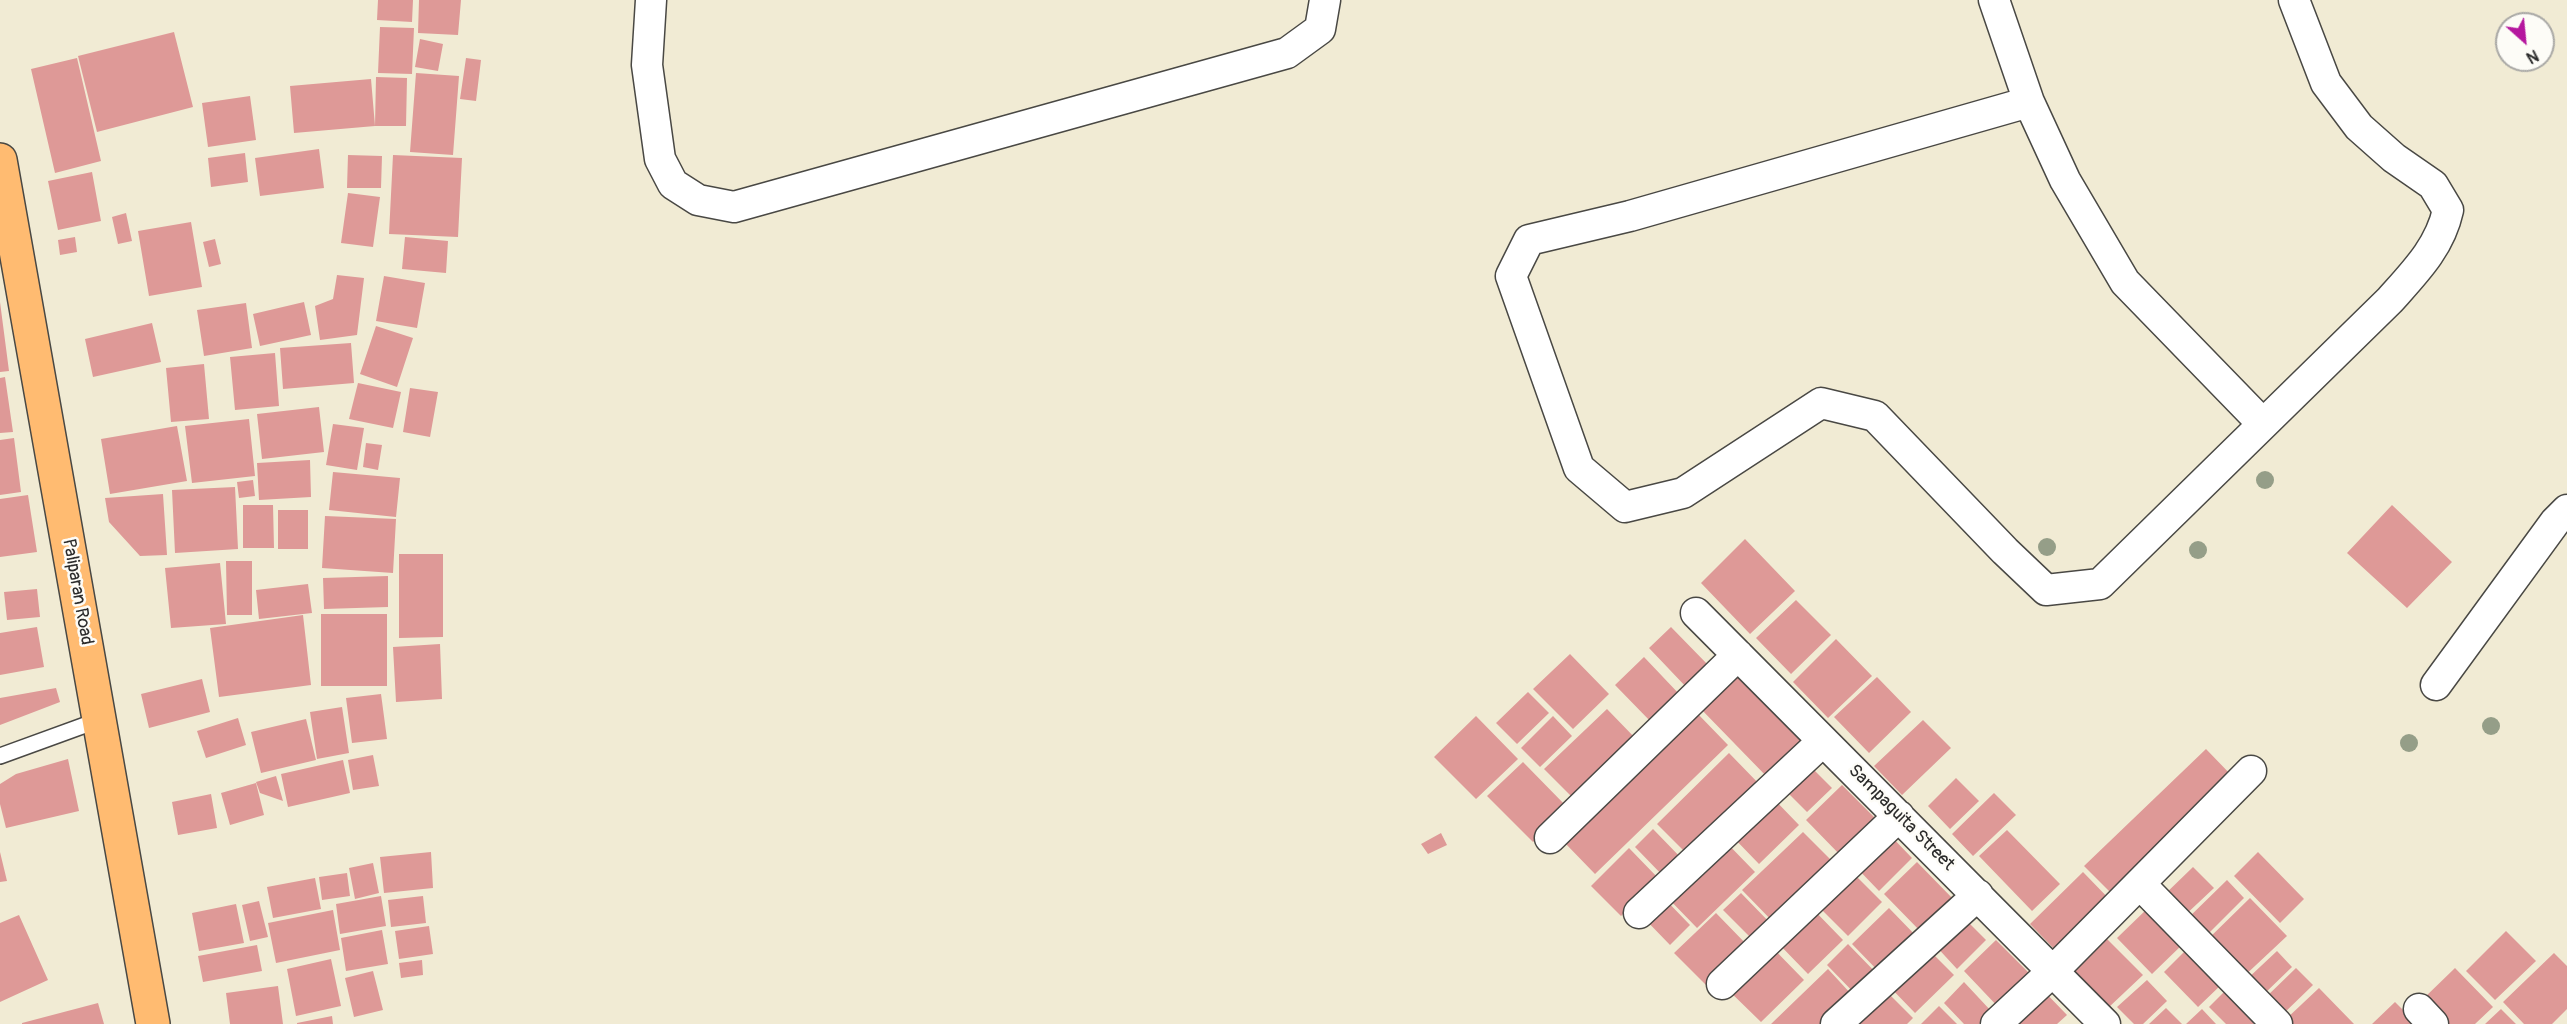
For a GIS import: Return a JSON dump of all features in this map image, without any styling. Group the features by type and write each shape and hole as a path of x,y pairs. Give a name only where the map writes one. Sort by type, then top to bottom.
{"main road":[{"name":"Paliparan Road","path":"0,160 153,1024"}],"street":[{"path":"651,0 647,64 660,159 673,184 698,200 734,207 1287,53 1320,29 1325,0"},
{"path":"1994,0 2029,102 2066,180 2125,282 2262,423"},
{"path":"2029,102 1630,216 1529,240 1511,276 1579,468 1625,507 1683,493 1821,403 1875,416 2005,551 2046,590 2100,584 2390,300 2426,260 2444,230 2448,210 2433,185 2394,158 2359,127 2326,83 2294,0"},
{"path":"2436,686 2567,510"},
{"name":"Sampaguita Street","path":"1696,613 2105,1024"},
{"path":"1550,838 1738,655"},
{"path":"1638,913 1823,741"},
{"path":"1996,1024 2053,971 2251,771"},
{"path":"1722,984 1899,816"},
{"path":"2140,884 2277,1024"},
{"path":"1836,1024 1978,895"}],"lane":[{"path":"0,756 99,720"}],"building":[{"path":"378,0 413,0 412,22 377,20"},
{"path":"419,0 461,0 458,35 418,33"},
{"path":"380,27 414,28 412,74 378,73"},
{"path":"174,32 193,107 97,132 78,56"},
{"path":"420,39 443,44 438,71 415,67"},
{"path":"77,58 101,161 55,173 31,69"},
{"path":"466,58 481,60 476,101 460,99"},
{"path":"416,73 459,76 453,155 410,152"},
{"path":"376,77 407,78 406,126 375,126"},
{"path":"371,79 375,126 294,133 290,86"},
{"path":"250,96 256,140 208,147 202,103"},
{"path":"319,149 324,188 260,196 255,158"},
{"path":"245,153 248,182 211,187 208,158"},
{"path":"348,155 382,156 381,188 347,188"},
{"path":"393,155 462,158 458,237 389,234"},
{"path":"92,172 101,221 58,230 48,181"},
{"path":"348,193 380,197 373,247 341,243"},
{"path":"126,213 132,241 118,244 112,217"},
{"path":"191,222 202,287 149,296 138,231"},
{"path":"75,237 77,252 60,255 58,240"},
{"path":"405,237 448,241 446,273 402,269"},
{"path":"215,239 221,264 209,267 203,242"},
{"path":"337,275 364,278 357,335 320,340 315,306 333,299"},
{"path":"384,276 425,283 417,328 376,321"},
{"path":"0,302 9,371 0,372"},
{"path":"304,302 311,335 260,346 253,314"},
{"path":"246,303 252,348 204,356 197,310"},
{"path":"152,323 161,362 93,377 85,339"},
{"path":"376,326 413,338 397,387 360,374"},
{"path":"351,343 354,383 283,389 280,348"},
{"path":"275,353 279,406 235,410 230,357"},
{"path":"204,364 209,419 171,422 166,368"},
{"path":"5,377 13,432 0,433 0,378"},
{"path":"358,383 401,392 393,428 349,419"},
{"path":"410,388 438,392 430,437 403,432"},
{"path":"319,407 324,452 262,459 257,414"},
{"path":"249,419 255,476 192,483 185,426"},
{"path":"333,424 364,428 357,470 326,465"},
{"path":"177,426 187,481 110,494 101,439"},
{"path":"14,438 21,492 0,495 0,440"},
{"path":"366,443 382,445 378,470 363,467"},
{"path":"310,460 311,497 259,500 257,463"},
{"path":"333,472 400,478 396,517 329,510"},
{"path":"253,480 255,496 239,498 237,482"},
{"path":"235,487 238,549 175,553 172,490"},
{"path":"163,494 167,555 140,556 109,522 105,498"},
{"path":"28,495 37,552 0,557 0,499"},
{"path":"243,505 273,505 274,548 243,548"},
{"path":"2392,505 2452,562 2407,608 2347,553"},
{"path":"278,510 308,510 308,549 278,549"},
{"path":"325,516 396,519 393,573 322,568"},
{"path":"1745,539 1795,591 1750,634 1701,583"},
{"path":"399,554 443,554 443,637 399,638"},
{"path":"226,561 252,561 252,615 227,615"},
{"path":"220,563 226,624 171,628 165,568"},
{"path":"388,576 388,607 324,609 323,578"},
{"path":"308,584 312,613 259,619 256,590"},
{"path":"37,589 40,617 7,620 4,592"},
{"path":"1796,600 1831,635 1791,674 1756,638"},
{"path":"321,614 387,614 387,686 321,686"},
{"path":"303,615 311,685 219,697 210,628"},
{"path":"37,627 44,667 0,675 0,633"},
{"path":"1671,627 1710,667 1688,689 1649,648"},
{"path":"1836,639 1872,676 1828,718 1793,682"},
{"path":"440,644 442,699 396,702 393,647"},
{"path":"1570,654 1609,694 1573,729 1533,689"},
{"path":"1644,657 1681,696 1652,723 1615,685"},
{"path":"1734,672 1806,745 1770,780 1699,707"},
{"path":"1877,677 1911,712 1869,753 1834,717"},
{"path":"202,679 210,712 149,728 141,694"},
{"path":"56,688 60,702 0,725 0,698"},
{"path":"1528,692 1549,713 1517,744 1496,723"},
{"path":"381,694 387,739 352,743 346,698"},
{"path":"342,707 349,753 317,759 310,712"},
{"path":"1607,709 1637,740 1575,800 1544,769"},
{"path":"1696,712 1728,745 1595,874 1563,841"},
{"path":"1476,716 1518,759 1476,799 1434,757"},
{"path":"1553,716 1572,736 1540,767 1521,748"},
{"path":"238,718 246,745 206,758 197,731"},
{"path":"306,719 316,760 261,773 251,732"},
{"path":"1923,720 1951,748 1902,795 1874,766"},
{"path":"2206,749 2234,778 2114,896 2084,866"},
{"path":"1729,753 1763,788 1691,858 1657,824"},
{"path":"373,755 379,786 353,790 348,760"},
{"path":"68,759 79,811 6,828 0,804 0,784 16,774"},
{"path":"343,760 350,793 288,807 281,774"},
{"path":"1523,762 1568,808 1533,842 1487,796"},
{"path":"1810,766 1832,788 1807,812 1785,790"},
{"path":"276,776 283,801 260,793 256,782"},
{"path":"1956,778 1979,801 1950,829 1928,806"},
{"path":"256,783 264,815 230,825 221,793"},
{"path":"1842,785 1880,823 1844,859 1806,820"},
{"path":"1994,793 2016,815 1973,856 1952,834"},
{"path":"211,794 217,828 178,835 172,802"},
{"path":"1770,795 1799,825 1759,864 1730,834"},
{"path":"1653,829 1685,862 1666,879 1635,847"},
{"path":"2007,830 2060,884 2032,911 1979,856"},
{"path":"1803,832 1840,869 1779,928 1742,890"},
{"path":"1441,833 1447,845 1428,854 1421,844"},
{"path":"1888,833 1912,858 1879,891 1855,866"},
{"path":"1721,837 1755,872 1697,928 1663,893"},
{"path":"1629,848 1659,879 1621,916 1591,886"},
{"path":"0,852 7,881 0,882"},
{"path":"431,852 433,888 384,893 380,857"},
{"path":"2258,852 2304,899 2280,923 2234,876"},
{"path":"1917,862 1956,902 1923,934 1884,894"},
{"path":"373,863 379,893 355,899 349,868"},
{"path":"2193,867 2214,888 2181,919 2160,899"},
{"path":"1849,869 1882,902 1848,936 1814,902"},
{"path":"2083,872 2115,905 2062,957 2030,924"},
{"path":"347,873 350,896 322,900 319,877"},
{"path":"315,878 321,909 273,918 267,887"},
{"path":"2227,880 2244,898 2201,941 2183,923"},
{"path":"1741,893 1774,927 1757,944 1723,910"},
{"path":"1660,894 1690,925 1670,945 1640,914"},
{"path":"381,896 386,926 340,934 336,904"},
{"path":"423,896 426,923 391,927 388,900"},
{"path":"2250,898 2287,936 2240,980 2204,943"},
{"path":"259,901 268,937 250,941 242,905"},
{"path":"236,904 244,943 199,951 192,913"},
{"path":"1809,905 1843,940 1808,974 1774,939"},
{"path":"2150,906 2185,942 2152,974 2117,938"},
{"path":"1889,908 1919,939 1882,975 1852,944"},
{"path":"333,910 340,950 276,963 268,923"},
{"path":"1716,913 1750,948 1709,988 1674,953"},
{"path":"19,915 48,980 0,1002 0,923"},
{"path":"1961,915 1986,940 1957,969 1933,943"},
{"path":"429,926 433,954 399,959 395,931"},
{"path":"382,930 388,964 346,971 341,938"},
{"path":"2506,931 2536,961 2495,1000 2466,971"},
{"path":"2101,933 2143,975 2108,1008 2067,966"},
{"path":"1996,940 2034,978 2001,1010 1964,971"},
{"path":"1767,942 1804,980 1761,1022 1723,985"},
{"path":"1848,944 1882,979 1861,1000 1827,965"},
{"path":"257,945 262,971 203,982 198,956"},
{"path":"1924,945 1954,975 1915,1013 1885,982"},
{"path":"2188,948 2222,984 2198,1007 2164,972"},
{"path":"2277,951 2292,967 2261,997 2245,981"},
{"path":"2554,953 2567,966 2567,1009 2552,1024 2524,1024 2503,1002"},
{"path":"331,959 341,1006 296,1016 287,969"},
{"path":"422,960 423,975 401,978 399,963"},
{"path":"2296,968 2313,985 2280,1017 2263,1000"},
{"path":"2455,968 2493,1007 2475,1024 2445,1024 2422,1000"},
{"path":"1828,969 1852,995 1822,1024 1771,1024"},
{"path":"373,971 383,1010 354,1017 345,978"},
{"path":"2147,980 2167,1001 2143,1024 2134,1024 2117,1007"},
{"path":"1964,982 1992,1012 1979,1024 1964,1024 1944,1003"},
{"path":"278,986 283,1024 230,1024 226,993"},
{"path":"2040,987 2067,1015 2057,1024 2008,1024"},
{"path":"1883,988 1913,1018 1907,1024 1845,1024"},
{"path":"2228,988 2259,1019 2253,1024 2226,1024 2209,1007"},
{"path":"2319,988 2354,1024 2289,1024 2285,1020"},
{"path":"2395,1002 2417,1024 2372,1024"},
{"path":"98,1003 104,1024 22,1024 22,1023"},
{"path":"1939,1006 1957,1024 1921,1024"},
{"path":"2166,1008 2182,1024 2149,1024"},
{"path":"2202,1009 2216,1024 2186,1024"},
{"path":"2501,1009 2516,1024 2485,1024"},
{"path":"332,1016 333,1024 297,1024 297,1023"}]}
